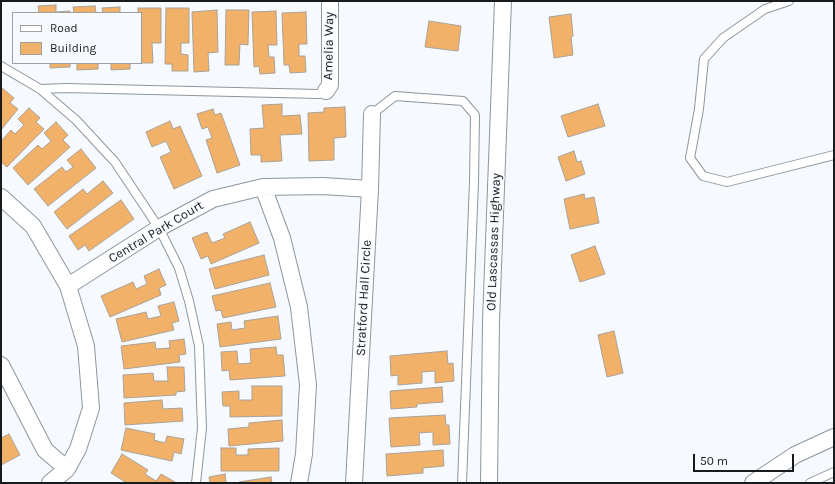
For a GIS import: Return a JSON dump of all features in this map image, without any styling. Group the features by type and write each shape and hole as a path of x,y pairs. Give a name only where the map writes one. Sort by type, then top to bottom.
{"street":[{"name":"Amelia Way","path":"326,91 330,85 330,1"},
{"name":"Old Lascassas Highway","path":"489,483 491,321 503,1"},
{"name":"Stratford Hall Circle","path":"354,483 370,189 372,114"},
{"name":"Central Park Court","path":"68,286 159,228 213,199 263,187 323,186 370,189"},
{"path":"263,187 282,238 300,307 308,385 304,454 299,483"},
{"path":"1,197 32,226 68,286 86,346 91,408 78,449 67,469 50,483"},
{"path":"1,365 45,450 67,469"},
{"path":"753,483 795,455 834,437"}],"lane":[{"path":"789,1 765,9 723,38 704,59 699,109 690,158 703,176 727,182 834,154"},
{"path":"1,66 40,89 76,120 115,162 159,228 179,268 190,301 199,346 202,428 196,483"},
{"path":"40,89 66,88 319,94 326,91"},
{"path":"372,114 395,96 463,101 475,115 474,182 462,483"},
{"path":"810,483 834,472"}],"building":[{"path":"56,5 56,12 39,12 38,6"},
{"path":"95,6 96,12 74,12 73,7"},
{"path":"120,7 120,12 103,12 102,8"},
{"path":"138,8 161,8 161,43 152,43 153,63 142,63 142,12 138,12"},
{"path":"166,8 189,8 189,43 181,43 181,54 188,55 188,71 172,71 172,64 165,64"},
{"path":"217,10 218,52 208,53 209,71 194,72 192,12"},
{"path":"226,10 249,10 248,45 240,44 239,65 225,65"},
{"path":"276,11 277,45 268,45 269,57 274,57 275,73 260,74 259,66 254,67 252,12"},
{"path":"306,12 307,44 299,44 299,56 305,56 306,72 290,73 289,65 284,65 282,13"},
{"path":"571,14 573,55 554,58 549,17"},
{"path":"429,21 461,26 458,51 425,47"},
{"path":"50,64 70,64 70,67 50,68"},
{"path":"77,64 98,64 98,69 77,70"},
{"path":"111,64 130,64 130,69 111,70"},
{"path":"1,87 14,98 10,103 18,109 1,130"},
{"path":"282,104 282,116 300,115 302,134 280,135 282,161 261,162 261,155 251,155 250,129 264,128 262,105"},
{"path":"598,104 605,126 568,137 561,116"},
{"path":"345,107 346,137 334,138 334,160 309,161 308,113 324,112 324,108"},
{"path":"29,108 40,118 36,122 44,129 7,167 1,162 1,141 11,130 15,134 24,125 18,119"},
{"path":"213,109 215,115 221,113 240,165 217,173 206,140 212,138 208,127 202,129 197,114"},
{"path":"170,121 173,129 180,126 202,176 174,189 160,157 171,152 166,141 152,147 146,132"},
{"path":"56,122 68,135 63,140 70,147 28,185 13,168 38,145 42,149 51,141 44,133"},
{"path":"81,149 96,168 48,206 34,189 62,167 66,172 73,167 67,160"},
{"path":"574,151 577,162 581,161 585,174 566,181 558,157"},
{"path":"103,181 113,193 67,229 54,212 83,189 87,194"},
{"path":"584,194 585,199 594,197 599,223 570,229 564,199"},
{"path":"121,200 134,219 89,251 85,245 78,250 69,236"},
{"path":"250,222 259,243 211,264 208,256 201,259 192,238 207,232 212,243 225,238 223,234"},
{"path":"595,246 605,274 580,282 571,255"},
{"path":"264,255 269,275 215,289 209,269"},
{"path":"159,269 166,285 159,288 161,295 110,317 101,296 133,282 136,289 147,284 144,276"},
{"path":"270,283 276,307 223,318 221,310 216,311 212,296"},
{"path":"174,302 179,321 172,323 174,330 122,342 116,319 146,312 148,319 161,316 158,306"},
{"path":"278,316 281,339 220,347 217,324 231,322 232,330 245,328 244,321"},
{"path":"614,331 623,373 607,377 598,335"},
{"path":"184,339 186,354 179,355 180,362 124,369 121,346 155,342 156,349 170,348 169,341"},
{"path":"276,347 277,355 283,355 285,376 230,380 229,370 222,371 221,352 237,351 238,364 251,363 250,349"},
{"path":"447,351 448,364 453,363 454,381 435,383 435,371 422,372 422,383 398,385 398,375 391,376 390,356"},
{"path":"167,367 184,367 185,391 176,392 176,395 124,398 123,375 153,373 154,381 168,381"},
{"path":"252,386 282,386 282,416 230,417 230,406 223,406 222,392 239,391 239,400 252,400"},
{"path":"442,387 443,402 417,404 417,407 391,409 390,391"},
{"path":"162,400 163,409 182,408 183,421 125,425 124,403"},
{"path":"445,415 446,425 449,425 450,444 433,445 433,432 419,433 420,445 391,447 389,418"},
{"path":"282,420 283,441 229,446 228,429 249,427 249,423"},
{"path":"126,428 155,434 154,440 165,443 167,436 184,439 181,454 174,452 172,461 121,450"},
{"path":"9,434 20,455 1,465 1,438"},
{"path":"221,448 236,448 236,455 248,455 248,449 279,448 279,471 221,471"},
{"path":"443,450 444,466 423,468 423,473 387,476 386,454"},
{"path":"122,454 148,470 145,474 156,481 161,474 175,483 127,483 111,473"},
{"path":"225,474 226,483 210,483 209,477"},
{"path":"271,477 272,483 239,483 239,482"}]}
